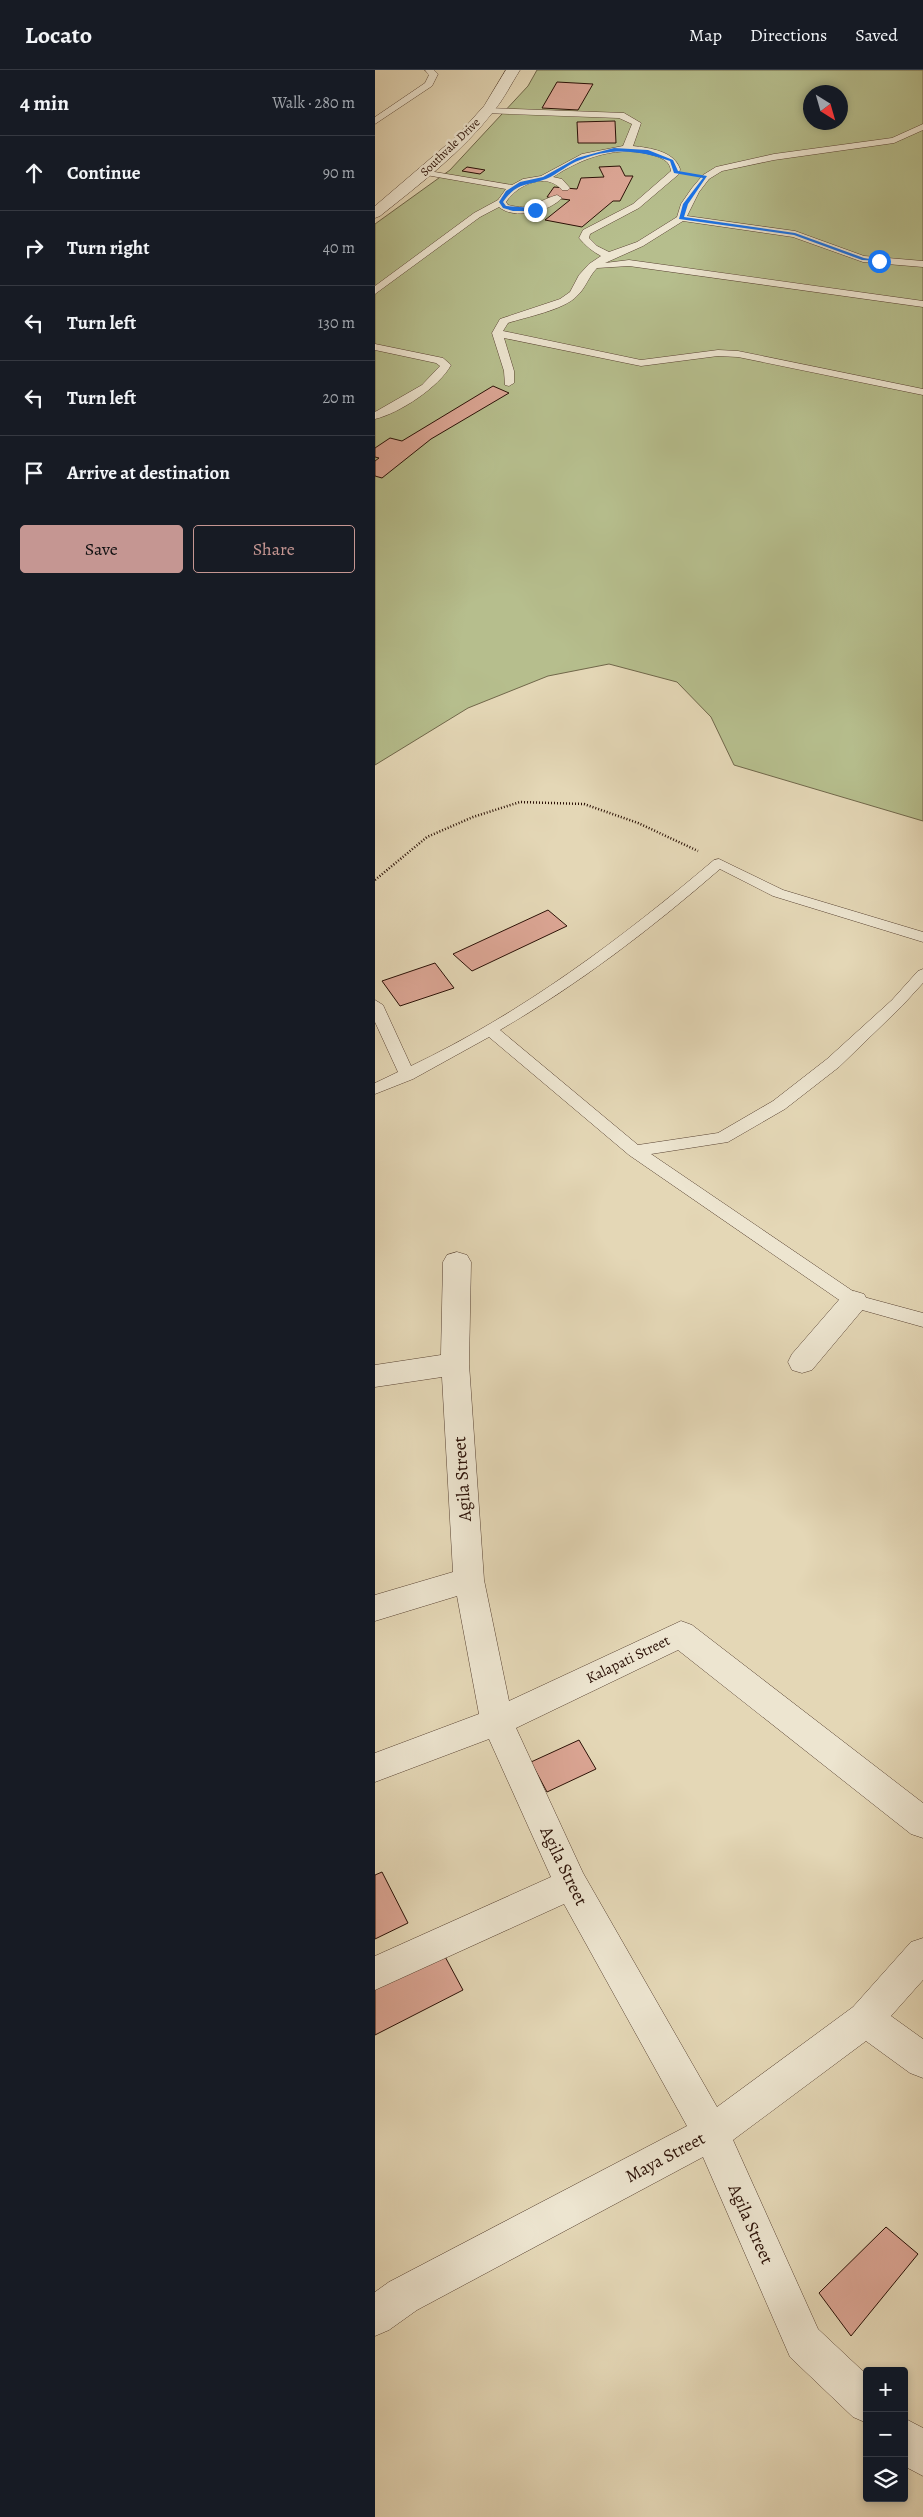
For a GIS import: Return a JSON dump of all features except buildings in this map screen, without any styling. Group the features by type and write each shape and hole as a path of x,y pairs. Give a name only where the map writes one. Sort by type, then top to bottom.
{"street":[{"name":"Southvale Drive","path":"375,214 423,174 487,111 513,70"},
{"name":"Agila Street","path":"457,1262 455,1364 469,1580 497,1722 571,1884 711,2133 804,2343 863,2399"},
{"path":"802,1362 854,1301"},
{"path":"375,1376 455,1364"},
{"path":"375,1608 469,1580"},
{"name":"Kalapati Street","path":"375,1768 497,1722 681,1634 923,1823"},
{"path":"375,1973 571,1884"},
{"name":"Maya Street","path":"375,2316 403,2296 711,2133 808,2064 866,2019 923,1954"},
{"path":"866,2019 923,2061"},
{"path":"908,2442 923,2456"}],"lane":[{"path":"375,122 429,84 434,74 429,70"},
{"path":"487,111 621,115 637,123 636,130 627,148"},
{"path":"509,383 509,371 497,333 504,321 564,301 574,294 583,277 593,266 608,256 640,244 681,218 686,204 706,177 719,169 747,162 894,140 923,126"},
{"path":"375,291 477,215 501,202 511,190 526,181 544,178 578,159 596,153 627,148 661,155 672,160 676,168 684,173 706,177"},
{"path":"608,256 593,248 583,238 586,232 636,206 684,173"},
{"path":"423,174 511,190"},
{"path":"544,178 559,181 565,188"},
{"path":"501,202 504,207 524,211 543,207 557,198"},
{"path":"681,218 795,234 863,259 923,264"},
{"path":"593,266 629,263 923,304"},
{"path":"497,333 641,363 718,353 738,354 923,392"},
{"path":"375,347 439,360 446,365 443,374 435,380 375,416"},
{"path":"375,1089 407,1075 490,1030 598,961 669,908 719,863 778,893 923,937"},
{"path":"635,1151 721,1138 779,1105 833,1063 897,1003 923,974"},
{"path":"375,1005 407,1075"},
{"path":"490,1030 635,1151 854,1301 923,1320"}],"path":[{"path":"375,880 427,837 473,817 520,802 584,804 638,823 719,863"}],"green space":[{"path":"537,70 923,70 923,821 734,765 711,717 677,682 609,664 548,676 468,708 375,765 375,224 450,170 528,86"}],"route":[{"path":"535,210 513,210 504,207 501,202 508,192 522,183 535,178 544,178 578,159 616,149 627,148 648,151 672,160 676,172 706,177 686,204 681,218 795,234 863,259 879,261"}]}
